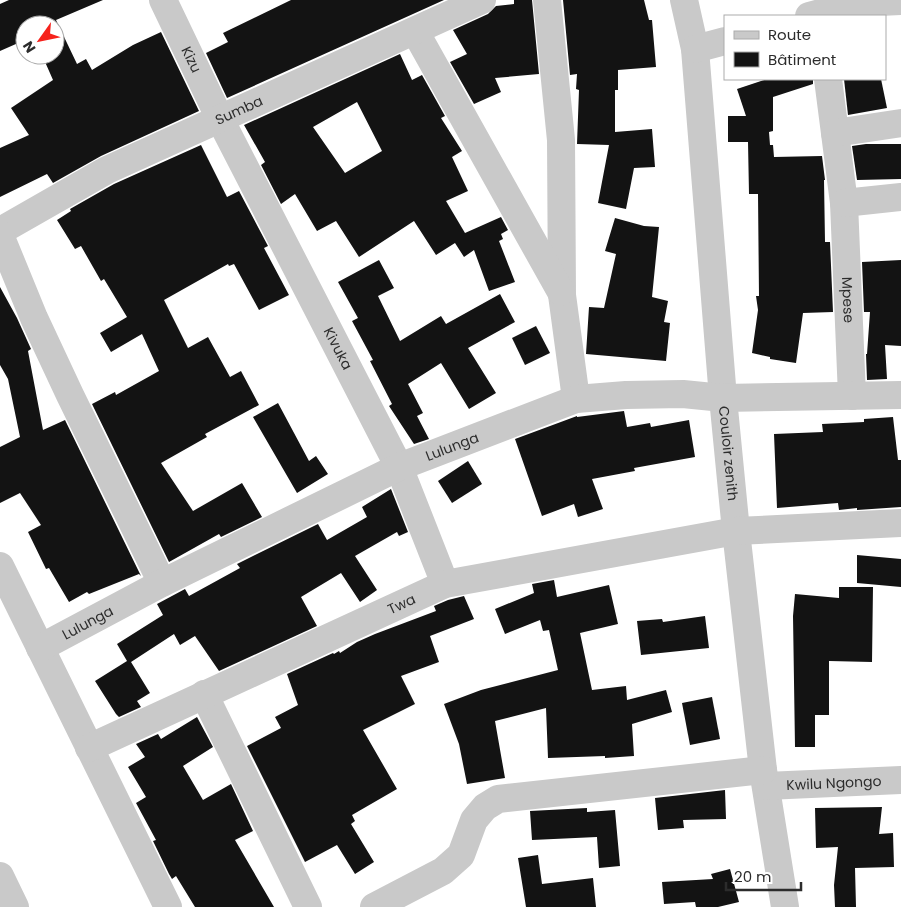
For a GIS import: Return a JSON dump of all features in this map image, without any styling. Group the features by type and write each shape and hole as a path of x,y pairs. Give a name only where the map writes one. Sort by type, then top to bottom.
{"street":[{"name":"Kizu","path":"163,0 220,119"},
{"name":"Sumba","path":"0,233 107,170 482,0"},
{"path":"547,0 562,140 562,295 576,399"},
{"name":"Couloir zenith","path":"684,0 695,49 723,398 736,531 764,778 785,907"},
{"path":"816,15 858,2 901,1"},
{"path":"415,31 562,295"},
{"path":"695,49 724,41"},
{"name":"Mpese","path":"828,80 844,204 852,396"},
{"name":"Kivuka","path":"220,119 399,467 445,584"},
{"path":"835,133 901,123"},
{"path":"844,204 901,197"},
{"path":"0,233 34,318 162,583"},
{"name":"Lulunga","path":"40,648 162,583 399,467 576,399 626,395 683,394 723,398 901,395"},
{"path":"736,531 901,522"},
{"name":"Twa","path":"89,748 445,584 736,531"},
{"path":"0,566 168,907"},
{"path":"204,694 308,907"},
{"path":"374,907 443,871 461,856 474,820 485,807 498,799 764,778"},
{"name":"Kwilu Ngongo","path":"764,778 901,780"},
{"path":"0,876 15,907"}],"building":[{"path":"9,0 103,0 65,16 15,15 15,44 0,51 0,4"},
{"path":"291,0 444,0 227,98 206,53 228,42 223,33"},
{"path":"514,0 532,0 539,74 495,78 501,92 474,104 450,62 467,54 453,30 488,14 496,6 514,4"},
{"path":"563,0 644,0 649,20 652,20 656,67 618,70 618,90 615,90 615,132 652,129 655,167 634,168 626,209 598,203 609,145 577,144 579,90 576,89 577,74 570,75"},
{"path":"161,32 199,111 101,156 53,183 47,174 0,197 0,148 29,135 11,108 53,80 46,65 65,65 65,39 77,64 86,59 92,70 133,45"},
{"path":"400,54 412,80 422,75 445,116 441,118 462,151 452,157 468,191 446,201 465,233 501,217 508,230 501,234 503,239 499,241 515,282 489,291 474,250 464,257 455,243 436,255 414,221 359,257 336,221 317,231 295,194 281,204 261,165 265,162 244,125","holes":["357,102 382,151 345,173 313,127"]},
{"path":"764,80 813,80 813,84 773,97 773,131 769,132 770,145 773,145 774,157 822,156 825,180 825,242 830,242 833,312 803,313 796,363 770,359 770,357 752,353 758,310 756,296 759,296 758,194 749,194 748,142 728,142 728,116 746,116 737,89"},
{"path":"844,80 881,80 887,108 848,115"},
{"path":"901,144 901,179 857,180 852,146"},
{"path":"201,145 227,197 239,191 268,246 264,248 289,295 259,310 234,264 229,266 228,264 164,300 188,348 208,337 230,377 241,371 259,405 205,434 207,437 161,463 193,511 242,483 262,517 221,537 219,534 169,562 92,404 115,392 116,395 159,371 142,334 111,352 100,333 127,317 104,279 101,281 81,246 75,249 57,220 71,211 70,209 114,184"},
{"path":"615,218 644,226 659,227 652,297 668,301 664,322 670,323 666,361 586,354 589,307 604,308 616,254 605,251"},
{"path":"379,260 394,288 378,296 400,341 441,316 446,324 500,294 515,322 468,348 496,393 469,409 441,363 408,384 423,413 417,416 429,439 414,444 389,406 392,404 370,361 373,360 352,321 358,318 338,282"},
{"path":"901,260 901,346 885,345 887,379 867,380 866,354 870,312 864,312 862,262"},
{"path":"0,287 31,349 28,351 43,430 65,420 141,576 139,574 89,594 87,592 69,602 49,568 46,569 28,532 41,525 20,493 0,503 0,447 20,437 8,379 0,365"},
{"path":"536,326 550,353 525,365 512,338"},
{"path":"278,403 309,461 316,456 328,474 297,493 253,417"},
{"path":"624,411 627,427 650,423 651,427 689,420 695,457 634,468 635,471 592,479 603,509 578,517 574,504 542,516 515,439 577,416"},
{"path":"893,417 898,460 901,460 901,507 839,510 838,503 777,508 774,434 823,432 822,424 864,422 864,419"},
{"path":"468,461 482,484 452,503 438,481"},
{"path":"391,489 408,532 399,536 397,532 355,556 377,590 360,602 341,573 301,597 317,626 219,671 195,636 180,645 174,634 131,662 150,693 137,701 141,707 119,717 116,714 95,681 127,661 117,644 163,615 157,604 185,589 189,596 240,568 237,564 318,524 327,540 367,517 362,507"},
{"path":"857,555 901,559 901,587 857,583"},
{"path":"554,580 557,597 609,585 618,624 580,633 592,690 626,686 627,700 666,690 672,712 632,724 634,756 605,758 605,756 548,758 546,708 495,721 505,778 467,784 459,744 444,704 481,690 558,670 549,630 543,631 540,620 505,634 495,609 534,593 532,584"},
{"path":"839,587 873,587 872,662 829,661 829,715 815,715 815,747 795,747 793,616 795,594 839,598"},
{"path":"464,596 474,619 430,636 439,662 401,676 415,704 363,730 397,789 352,815 355,821 351,824 374,862 355,874 337,845 305,862 247,746 281,728 275,717 298,705 287,674 333,653 339,651 340,653 357,642 375,634 436,611 434,606"},
{"path":"705,616 709,648 641,655 637,621 662,619 663,622"},
{"path":"712,697 720,739 690,745 682,703"},
{"path":"197,717 213,747 183,766 203,800 231,784 253,831 235,840 274,907 195,907 176,876 172,879 169,874 153,841 156,840 136,803 146,797 128,767 145,757 136,744 158,734 161,739"},
{"path":"725,790 726,819 683,820 684,828 658,830 655,798"},
{"path":"882,807 879,834 893,833 894,867 855,868 856,907 835,907 834,885 838,847 816,848 815,808"},
{"path":"587,808 587,812 615,810 620,866 599,868 597,837 532,840 530,811"},
{"path":"538,855 542,884 593,878 596,907 526,907 518,858"},
{"path":"730,869 739,902 718,907 696,907 695,902 664,904 662,882 713,879 711,874"}]}
